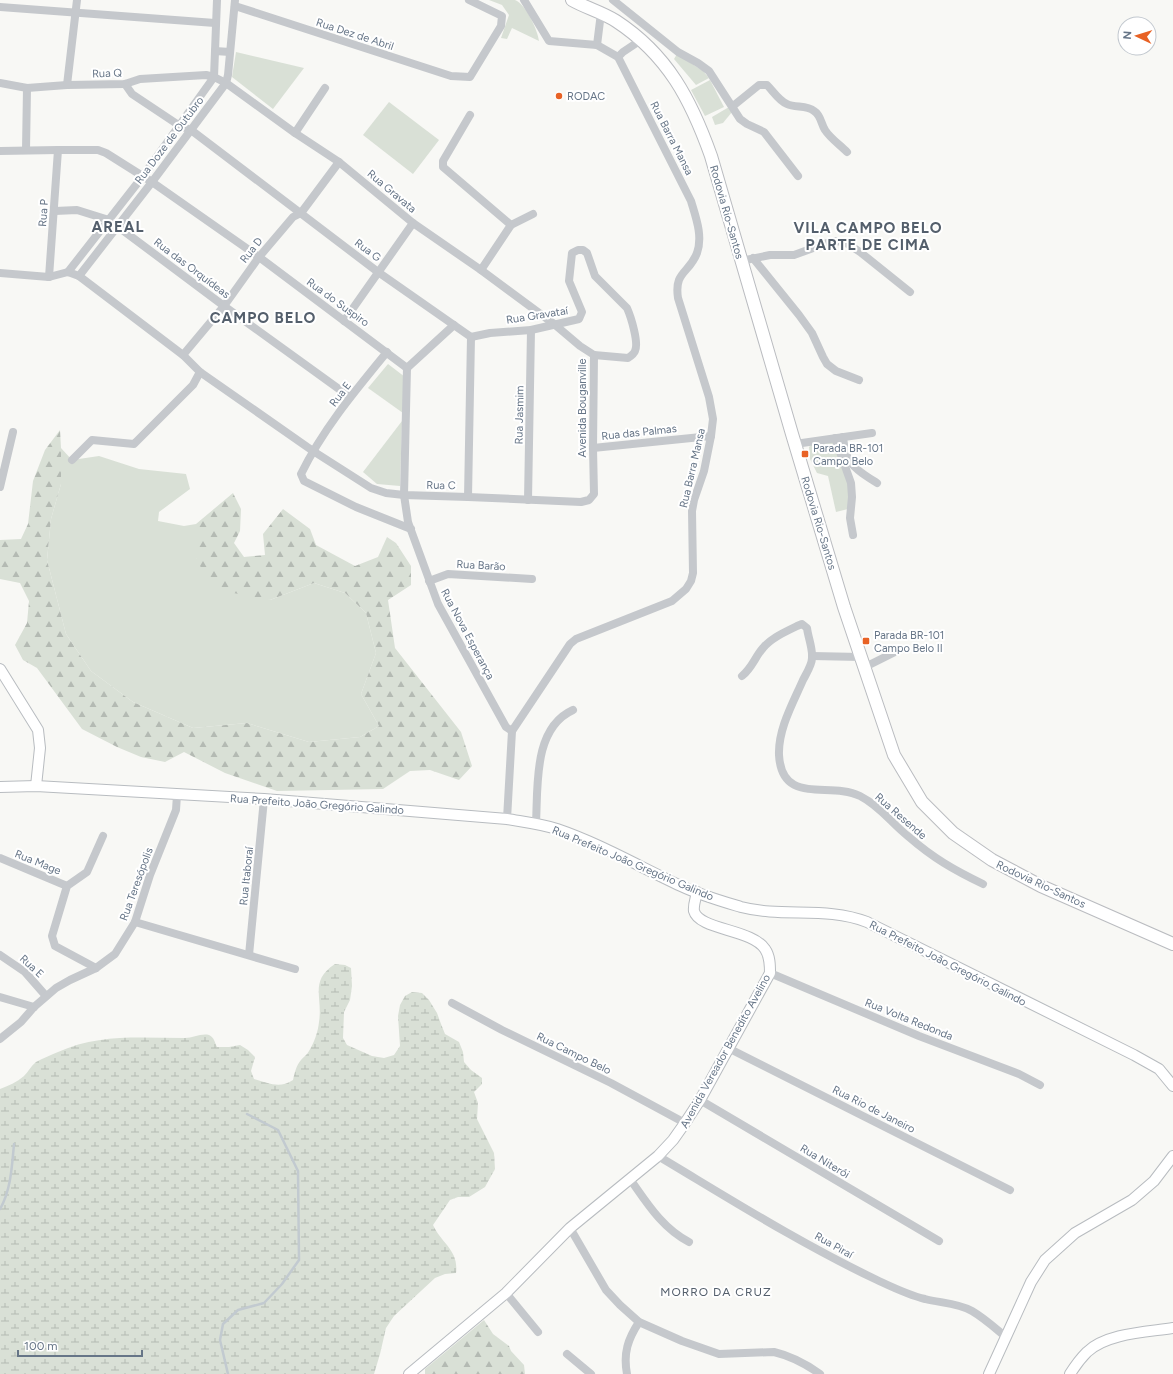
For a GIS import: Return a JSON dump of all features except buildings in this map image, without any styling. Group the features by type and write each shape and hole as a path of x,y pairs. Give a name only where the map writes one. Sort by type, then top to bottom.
{"highway":[{"name":"Rodovia Rio-Santos","path":"562,0 577,2 601,13 614,20 641,40 663,63 682,90 699,122 711,156 844,607 894,755 922,802 953,833 992,860 1041,886 1173,944"}],"main road":[{"path":"0,669 38,730 40,748 36,786"},
{"name":"Rua Prefeito João Gregório Galindo","path":"0,787 36,786 264,799 507,819 536,823 556,829 614,852 696,892 742,907 759,910 835,913 854,917 867,922 1134,1055 1159,1069 1173,1086"},
{"name":"Avenida Vereador Benedito Avelino","path":"409,1374 506,1293 570,1228 658,1156 673,1140 700,1100 770,973 770,960 766,950 760,943 748,936 709,924 696,914 694,908 696,892"},
{"path":"989,1374 1031,1282 1046,1260 1075,1233 1132,1200 1154,1181 1173,1156"},
{"path":"1070,1374 1088,1351 1103,1342 1124,1335 1173,1328"}],"street":[{"path":"67,85 76,0"},
{"path":"214,77 217,0"},
{"name":"Rua Dez de Abril","path":"235,3 451,76 470,77 501,26 502,16 469,0"},
{"path":"524,0 549,41 597,45 618,57 641,40"},
{"path":"613,0 678,52 704,66 733,106 740,119 764,132 798,176"},
{"name":"Rua Doze de Outubro","path":"79,276 118,227 226,83 235,3"},
{"path":"0,7 215,23"},
{"path":"597,45 601,13"},
{"path":"215,51 230,52"},
{"name":"Rua Barra Mansa","path":"512,731 570,644 576,639 615,622 659,607 679,597 686,590 693,573 692,511 694,500 704,471 713,419 709,397 678,298 677,289 680,277 695,259 698,252 699,225 691,201 618,57"},
{"name":"Rua Q","path":"0,83 27,88 67,85 125,84 140,80 206,75 214,77"},
{"name":"Rua Doze de Outubro","path":"68,272 143,176 214,77"},
{"name":"Rua Gravata","path":"214,77 226,83 295,133 339,162 413,223 481,270 554,324"},
{"name":"Rua G","path":"125,84 132,94 180,126 191,130 378,272 471,337"},
{"path":"733,106 759,84 767,85 788,105 814,111 820,118 827,133 847,152"},
{"path":"26,150 27,88"},
{"path":"295,133 325,88"},
{"path":"470,115 443,161 443,167 511,225"},
{"name":"Rua P","path":"49,278 55,211 58,150"},
{"path":"0,151 98,150 106,153 152,182"},
{"name":"Rua D","path":"183,354 224,306 259,257 293,217 301,213 339,162"},
{"name":"Rua do Suspiro","path":"152,182 259,257 407,368"},
{"path":"55,211 77,210 109,220"},
{"path":"481,270 511,225 533,214"},
{"name":"Rua das Orquídeas","path":"109,220 350,398"},
{"path":"344,321 413,223"},
{"path":"741,261 770,255 794,255 837,241 848,244 860,252 910,292"},
{"name":"Rua Gravataí","path":"471,337 490,333 531,330 579,319 582,312 569,281 572,253 578,250 583,250 587,253 595,276 627,308 636,345 633,355 628,358 594,355"},
{"path":"754,258 812,333 827,364 836,371 859,380"},
{"path":"0,273 49,278 68,272 79,276 183,354 200,372 313,450"},
{"name":"Avenida Bouganville","path":"554,324 580,346 594,355 594,494 589,500 581,502"},
{"path":"404,495 407,368 454,325"},
{"name":"Rua Jasmim","path":"528,500 531,330"},
{"path":"468,497 471,337"},
{"name":"Rua E","path":"387,352 350,398 313,450 301,474 304,481 356,508 411,528"},
{"path":"72,460 92,440 134,444 193,385 200,372"},
{"path":"0,487 13,432"},
{"path":"795,444 872,433"},
{"name":"Rua das Palmas","path":"593,448 711,436"},
{"path":"839,438 849,460 862,474 876,483"},
{"path":"839,438 851,483 852,497 850,518 853,535"},
{"name":"Rua C","path":"313,450 371,488 386,493 581,502"},
{"name":"Rua Nova Esperança","path":"404,495 408,522 438,604 506,727 512,731"},
{"name":"Rua Barão","path":"429,580 448,574 532,579"},
{"name":"Rua Resende","path":"742,676 747,672 759,652 768,643 802,624 807,628 812,660 785,721 780,743 779,755 782,769 786,778 789,782 796,786 808,789 844,791 860,796 879,809 907,836 938,861 983,884"},
{"path":"812,656 863,662 895,652"},
{"path":"536,823 540,755 545,739 555,724 565,714 574,710"},
{"path":"507,819 512,731"},
{"name":"Rua Teresópolis","path":"0,1039 21,1022 34,1007 56,988 96,968 115,954 135,922 150,875 176,810 177,795"},
{"name":"Rua Itaboraí","path":"249,955 264,799"},
{"path":"96,968 55,946 52,936 67,886 87,872 103,836"},
{"name":"Rua Mage","path":"0,858 67,886"},
{"path":"135,922 295,969"},
{"name":"Rua E","path":"0,954 25,972 46,996"},
{"name":"Rua Volta Redonda","path":"770,973 918,1036 1018,1074 1040,1085"},
{"path":"0,997 34,1007"},
{"name":"Rua Campo Belo","path":"452,1003 502,1030 611,1083 685,1123"},
{"name":"Rua Rio de Janeiro","path":"728,1048 1010,1190"},
{"name":"Rua Niterói","path":"700,1100 938,1241"},
{"name":"Rua Piraí","path":"658,1156 755,1214 876,1280 924,1299 971,1310 1006,1336"},
{"path":"630,1179 661,1221 680,1238 689,1242"},
{"path":"570,1228 606,1290 639,1322 682,1342 719,1354 774,1352 782,1354 808,1366 820,1374"},
{"path":"506,1293 538,1332"},
{"path":"627,1374 627,1348 630,1336 639,1322"},
{"path":"567,1354 591,1374"}],"green space":[{"path":"489,0 515,0 519,2 531,18 539,41 512,28 507,39 501,38 509,15 502,5"},
{"path":"236,52 304,68 273,109 232,77"},
{"path":"677,54 703,71 709,78 696,85 674,59"},
{"path":"710,80 724,107 705,116 691,90"},
{"path":"389,102 439,140 413,174 363,135"},
{"path":"729,107 732,112 723,123 715,125 712,117"},
{"path":"388,364 405,377 403,413 368,388"},
{"path":"402,421 400,486 377,484 363,472"},
{"path":"60,430 61,484 51,519 47,560 66,634 91,671 133,702 193,728 247,723 309,742 360,737 379,726 361,694 376,653 366,613 345,593 314,583 270,600 212,589 196,558 196,524 233,493 241,509 240,531 234,543 244,557 265,555 263,534 283,509 310,529 316,545 355,566 378,557 387,537 396,543 411,566 411,585 388,600 395,648 461,732 472,766 459,780 430,770 410,771 383,789 277,791 225,773 184,752 165,762 141,757 117,747 82,729 37,668 23,660 15,645 27,623 29,601 20,583 0,579 0,540 21,539 28,524 33,481 45,450"},
{"path":"834,440 850,484 848,509 836,512 828,476 817,473 810,459 809,447 812,444"},
{"path":"61,448 72,460 99,456 139,469 186,474 190,489 159,512 158,521 184,526 196,524 196,558 270,600 314,583 345,593 366,613 376,653 361,694 379,726 360,737 309,742 247,723 193,728 133,702 91,671 66,634 47,560 51,519 61,484"},
{"path":"335,964 345,965 351,968 352,986 350,1000 344,1012 343,1038 347,1045 372,1056 384,1058 394,1055 400,1046 398,1016 400,1005 405,996 412,992 422,993 429,1000 437,1013 445,1034 459,1042 463,1052 464,1062 471,1070 482,1078 482,1084 474,1092 478,1103 477,1119 494,1153 495,1169 485,1187 469,1197 458,1197 450,1200 433,1225 455,1258 456,1273 445,1274 435,1278 394,1316 386,1328 374,1374 0,1374 0,1089 21,1078 36,1062 73,1046 105,1039 137,1037 185,1038 200,1035 209,1035 212,1037 217,1047 240,1045 248,1050 255,1057 251,1071 254,1079 278,1085 288,1083 293,1080 298,1065 314,1041 318,1030 320,1013 320,983 327,970"},
{"path":"484,1320 493,1334 509,1346 511,1351 524,1365 525,1374 425,1374 425,1369"}],"waterway":[{"path":"228,1374 220,1340 223,1324 238,1310 264,1303 282,1284 299,1260 298,1171 278,1130 247,1114"},
{"path":"0,1209 9,1186 14,1144"}],"place":[{"name":"RODAC","path":"559,96"},
{"name":"Parada BR-101 Campo Belo","path":"805,454"},
{"name":"Parada BR-101 Campo Belo II","path":"866,641"}],"district":[{"name":"AREAL","path":"118,227"},
{"name":"VILA CAMPO BELO PARTE DE CIMA","path":"868,236"},
{"name":"CAMPO BELO","path":"263,318"},
{"name":"MORRO DA CRUZ","path":"716,1292"}]}
